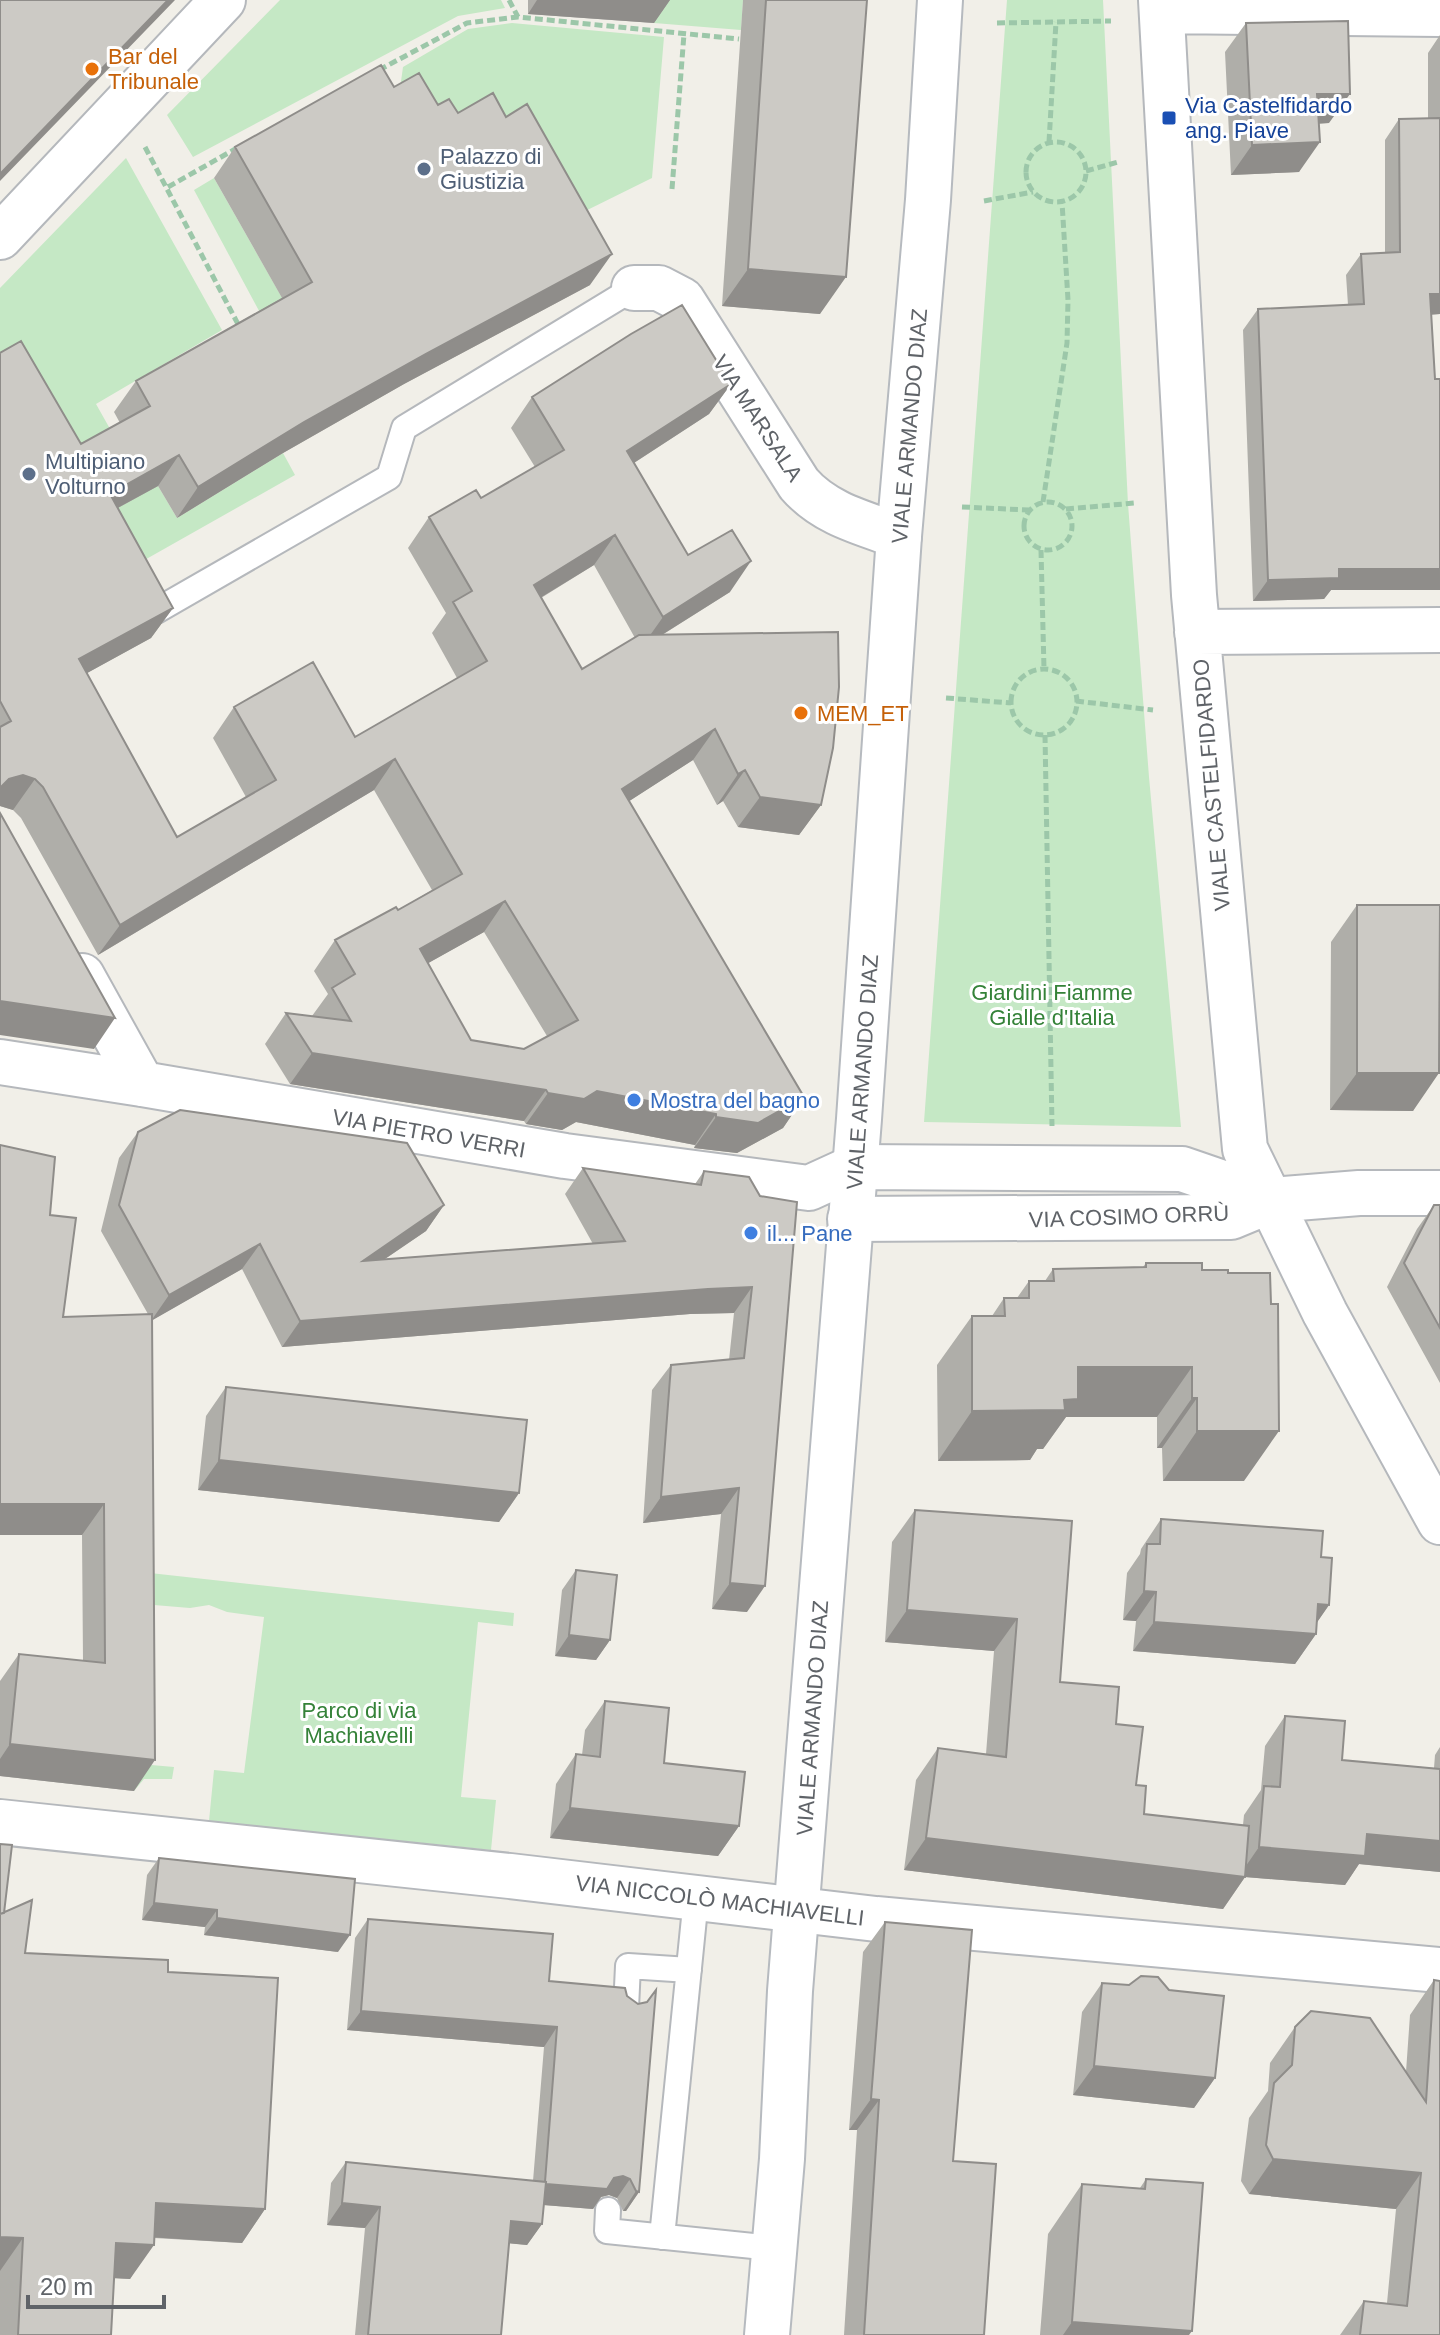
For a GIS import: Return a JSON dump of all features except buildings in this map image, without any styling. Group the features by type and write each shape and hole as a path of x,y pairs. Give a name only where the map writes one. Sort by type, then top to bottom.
{"street":[{"path":"6,218 223,0"},
{"name":"VIALE ARMANDO DIAZ","path":"767,2335 899,536 928,200 940,0"},
{"path":"1161,5 1440,14"},
{"name":"VIALE CASTELFIDARDO","path":"1161,5 1197,632 1245,1149 1325,1313 1440,1522"},
{"name":"VIA MARSALA","path":"634,288 659,288 682,300 799,484 811,498 842,515 899,536"},
{"path":"1197,632 1440,630"},
{"path":"61,939 142,1084"},
{"name":"VIA PIETRO VERRI","path":"0,1062 565,1156 809,1188 855,1167"},
{"name":"VIA COSIMO ORRÙ","path":"855,1167 1182,1169 1272,1200"},
{"path":"1272,1200 1359,1193 1440,1193"},
{"name":"VIA COSIMO ORRÙ","path":"850,1219 1231,1217 1272,1200"},
{"name":"VIA NICCOLÒ MACHIAVELLI","path":"0,1822 797,1909 1440,1970"}],"lane":[{"path":"156,611 389,477 404,428 634,288"},
{"path":"662,2237 696,1898"},
{"path":"626,2008 628,1966 689,1970"},
{"path":"608,2210 607,2231 773,2248"}],"path":[{"path":"509,0 518,17"},
{"path":"376,72 467,23 518,17 739,39"},
{"path":"997,23 1111,21"},
{"path":"1049,142 1056,22"},
{"path":"672,189 684,34"},
{"path":"141,141 243,333"},
{"path":"1049,142 1068,144 1076,149 1086,171 1079,193 1062,202 1051,202 1033,192 1025,173 1027,162 1039,146 1049,142"},
{"path":"168,187 246,143"},
{"path":"1086,171 1118,162"},
{"path":"984,201 1033,192"},
{"path":"1043,502 1067,343 1068,300 1062,202"},
{"path":"962,507 1029,510 1043,502 1059,504 1066,509 1072,523 1069,539 1057,549 1041,550 1028,541 1023,525 1029,510"},
{"path":"1066,509 1135,503"},
{"path":"1041,550 1044,669"},
{"path":"1044,669 1065,677 1072,685 1076,701 1073,718 1066,727 1045,735 1035,734 1018,722 1011,703 1012,693 1024,676 1044,669"},
{"path":"946,698 1011,703"},
{"path":"1076,701 1153,710"},
{"path":"1045,735 1051,1139"}],"green space":[{"path":"280,0 501,0 505,8 458,16 193,157 167,115"},
{"path":"655,0 743,0 741,30 654,23"},
{"name":"Giardini Fiamme Gialle d'Italia","path":"1007,0 1103,0 1128,504 1181,1127 924,1122"},
{"path":"512,23 664,37 652,178 557,225 398,103 403,67 468,29"},
{"path":"126,158 222,330 96,404 118,443 158,486 177,518 283,453 295,475 118,575 0,373 0,288"},
{"path":"214,178 319,363 279,348 194,190"},
{"name":"Parco di via Machiavelli","path":"132,1571 514,1613 513,1626 478,1622 461,1797 496,1800 491,1850 209,1821 214,1770 244,1773 264,1617 227,1612 209,1605 190,1608 154,1605 140,1764 174,1767 172,1779 144,1779 134,1791"}],"place":[{"name":"Bar del Tribunale","path":"92,69"},
{"name":"Via Castelfidardo ang. Piave","path":"1169,118"},
{"name":"Palazzo di Giustizia","path":"424,169"},
{"name":"Multipiano Volturno","path":"29,474"},
{"name":"MEM_ET","path":"801,713"},
{"name":"Mostra del bagno","path":"634,1100"},
{"name":"il... Pane","path":"751,1233"}]}
